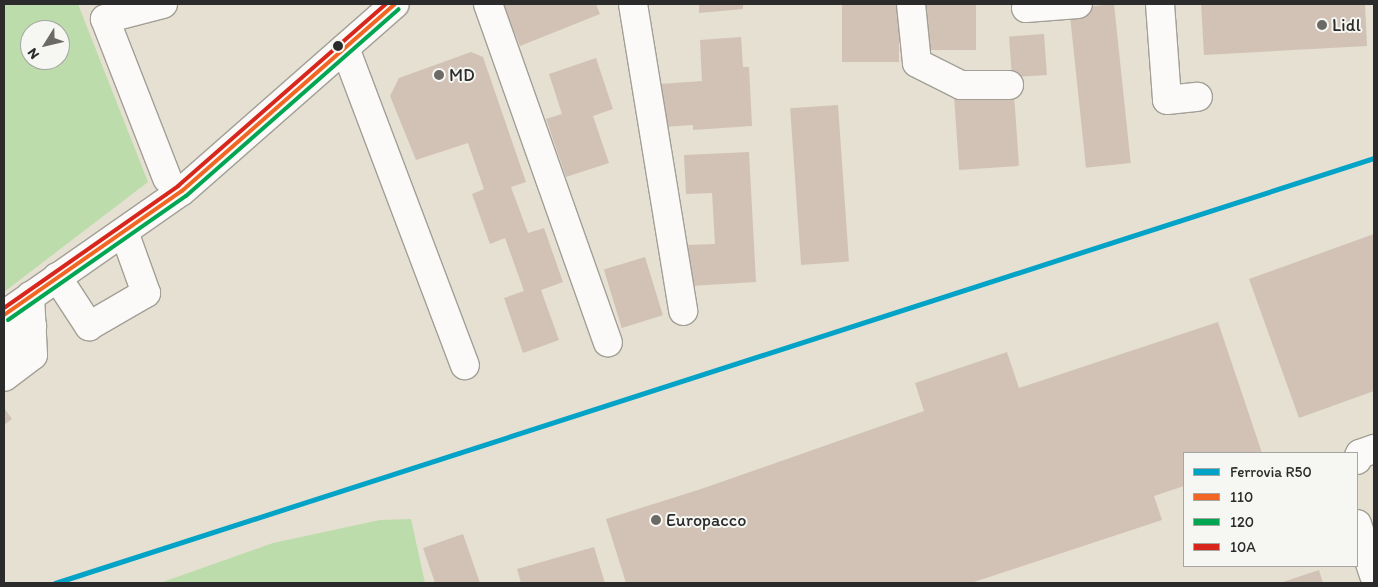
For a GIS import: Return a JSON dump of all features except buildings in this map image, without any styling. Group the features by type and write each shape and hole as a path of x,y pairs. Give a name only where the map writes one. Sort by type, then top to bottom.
{"street":[{"path":"163,4 102,12 167,178"},
{"path":"4,315 182,191 395,4"},
{"path":"488,4 608,342"},
{"path":"633,4 683,311"},
{"path":"911,4 917,63 962,85 1009,84"},
{"path":"1026,8 1078,4"},
{"path":"1160,4 1168,100 1198,97"},
{"path":"345,48 465,365"},
{"path":"58,277 89,326 146,293 124,232"},
{"path":"4,377 33,354 30,296"},
{"path":"4,345 32,326"},
{"path":"1358,458 1360,454 1374,448"},
{"path":"1358,527 1374,575"}],"green space":[{"path":"4,4 78,4 148,182 4,292"},
{"path":"411,519 425,583 160,583 273,543 380,520"}],"rail line":[{"name":"R50","path":"55,583 1374,158"}],"transit line":[{"name":"10A","path":"4,308 178,186 386,4"},
{"name":"110","path":"4,315 182,191 395,4"},
{"name":"120","path":"8,320 186,196 399,9"}],"place":[{"name":"Lidl","path":"1322,25"},
{"name":"MD","path":"439,75"},
{"name":"Europacco","path":"656,520"}]}
